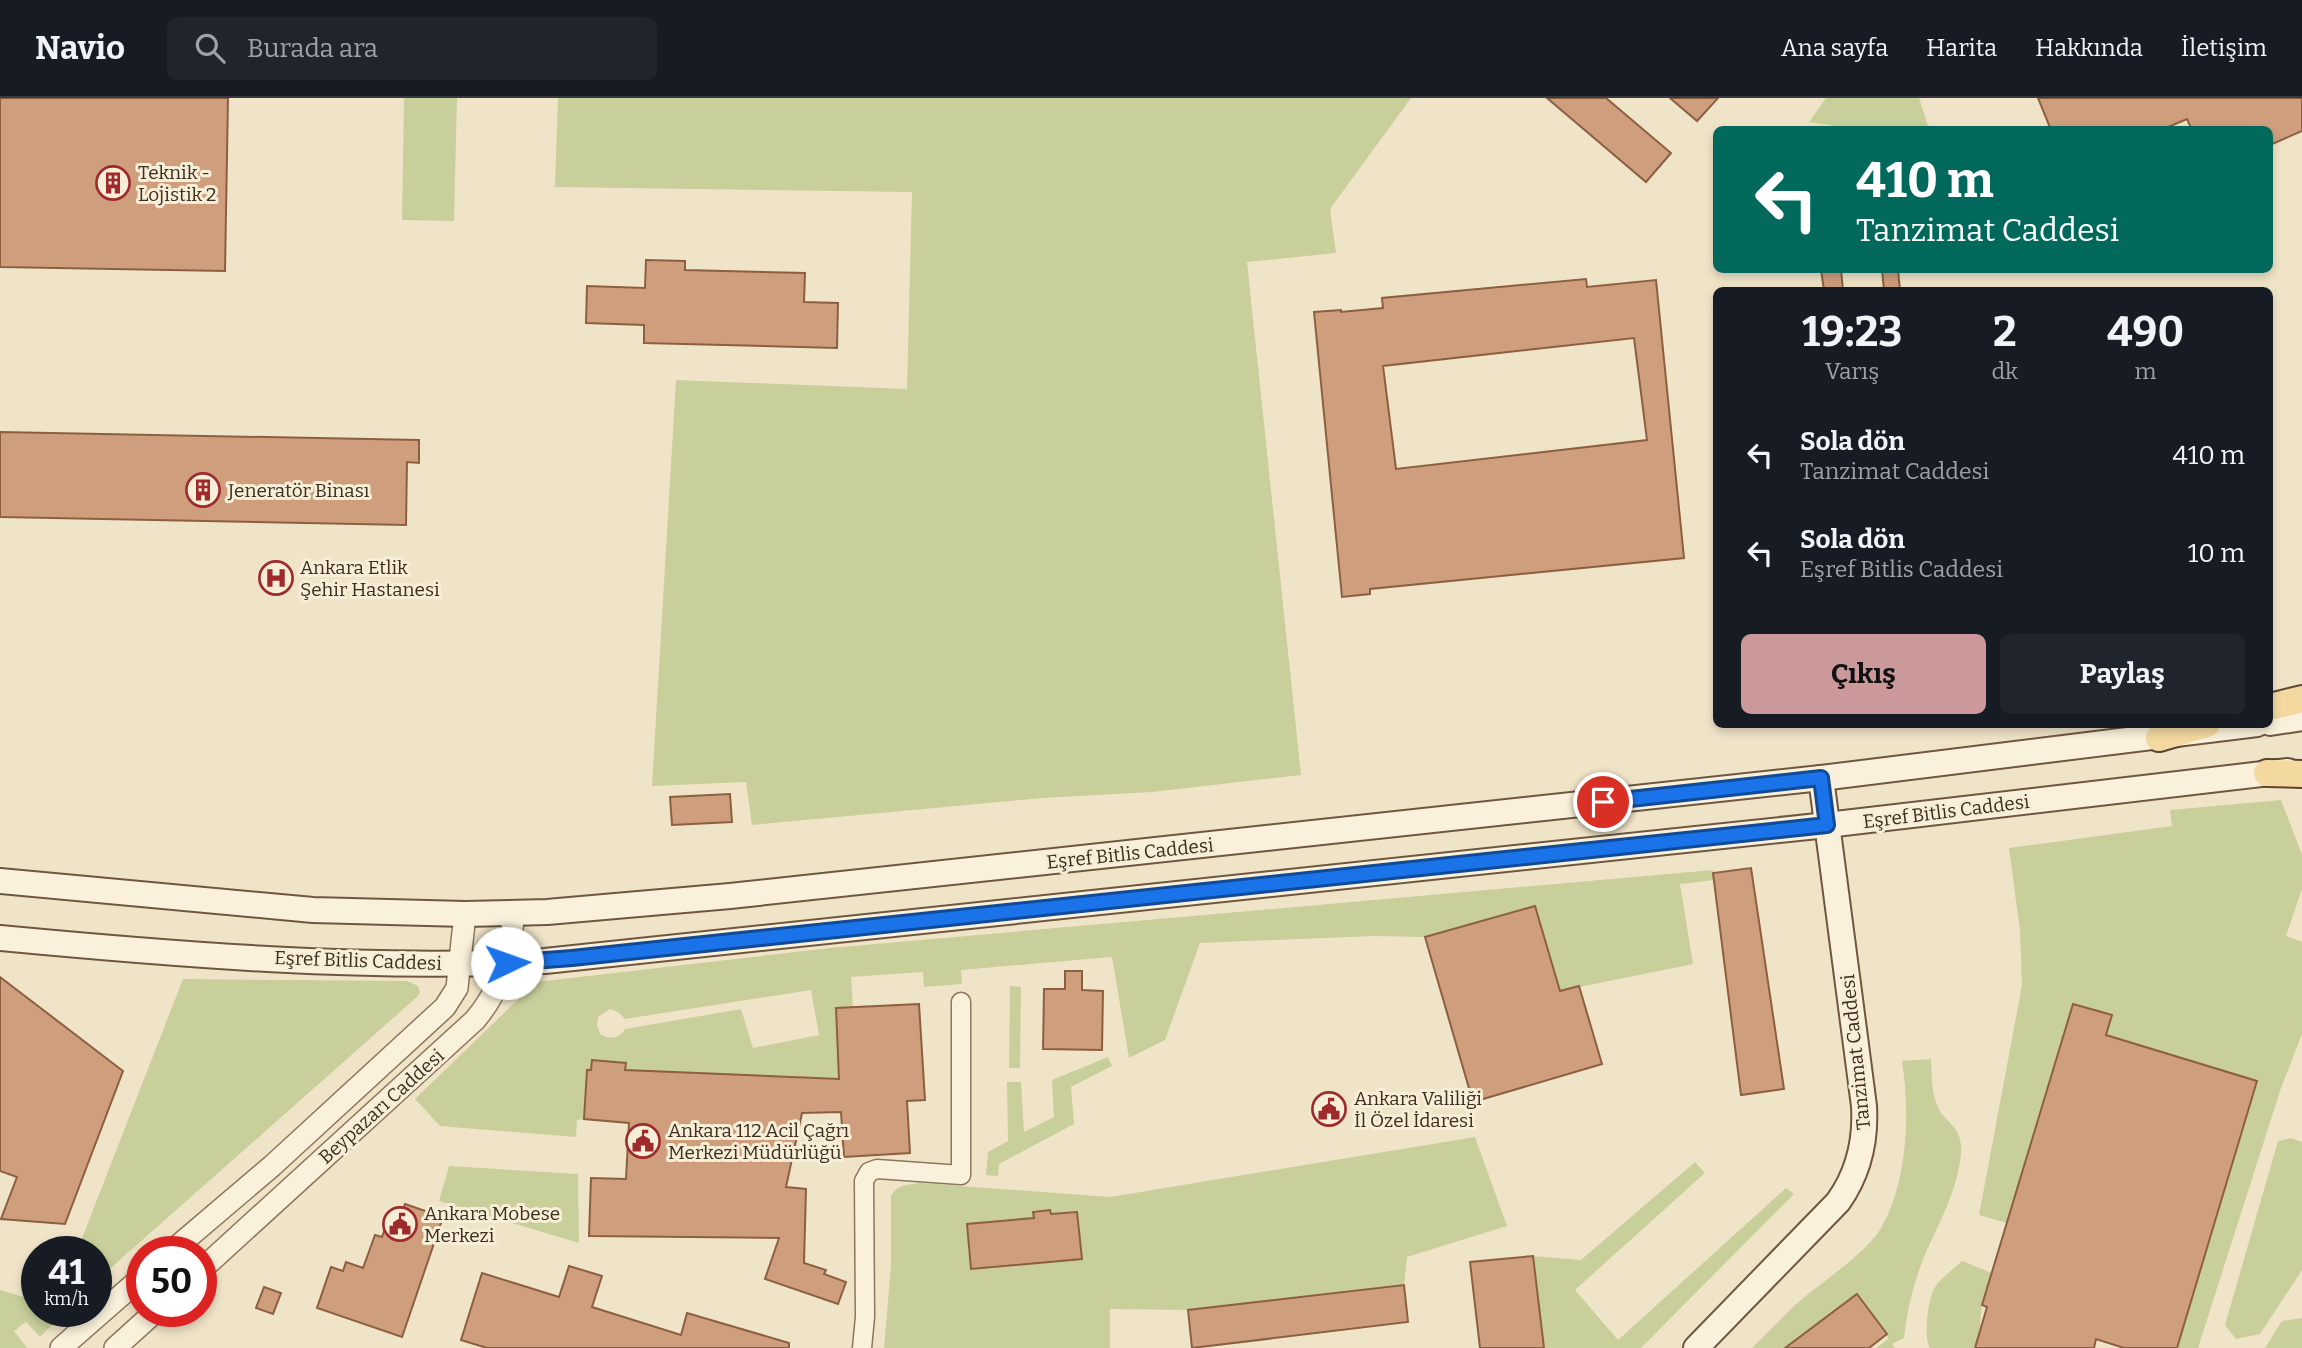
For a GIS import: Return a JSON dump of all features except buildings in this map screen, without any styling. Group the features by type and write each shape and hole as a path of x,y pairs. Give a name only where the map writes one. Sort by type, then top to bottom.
{"main road":[{"path":"2273,706 2302,699"},
{"path":"2273,723 2302,718"},
{"path":"2160,738 2194,728"},
{"name":"Eşref Bitlis Caddesi","path":"0,881 287,909 513,914 730,896 1821,778 2229,728"},
{"path":"2267,773 2302,771"},
{"name":"Eşref Bitlis Caddesi","path":"0,938 300,960 507,963 559,960 1827,825 2267,773"},
{"name":"Tanzimat Caddesi","path":"1696,1348 1838,1202 1861,1152 1864,1106 1821,778"}],"street":[{"name":"Beypazarı Caddesi","path":"190,1236 272,1166 445,1007 457,988 465,914"},
{"name":"Beypazarı Caddesi","path":"217,1255 475,1020 494,995 507,963 512,943 513,914"},
{"path":"862,1348 865,1317 864,1181 869,1172 877,1170 961,1175 961,1002"},
{"path":"61,1348 126,1292"},
{"path":"115,1348 138,1327"}],"green space":[{"path":"404,98 457,98 454,221 402,220"},
{"path":"558,98 1411,98 1330,209 1336,253 1247,262 1301,775 1152,792 1043,798 752,825 746,782 652,786 676,380 907,389 912,192 555,187"},
{"path":"1826,98 1919,98 1928,126 1836,126 1809,122"},
{"path":"2281,800 2302,855 2302,889 2286,936 2302,942 2302,1034 2281,1088 2198,1348 2177,1348 2257,1082 2106,1035 2111,1015 2073,1004 2007,1223 1979,1215 2022,985 2020,931 2009,848 2172,826 2170,810"},
{"path":"1713,870 1714,880 1680,884 1693,964 1560,991 1535,906 1425,937 1374,936 1200,943 1165,1040 1129,1058 1112,957 961,970 962,984 924,987 923,972 851,977 853,1008 836,1009 839,1079 625,1070 625,1063 592,1060 591,1070 587,1071 584,1119 577,1120 576,1137 440,1126 415,1099 536,982 830,948","holes":["811,990 819,1035 753,1048 741,1009 625,1029 614,1038 600,1034 597,1025 598,1017 610,1009 625,1019"]},
{"path":"183,979 407,981 418,986 418,996 147,1236 126,1236 126,1254 112,1267 112,1236 83,1236"},
{"path":"1010,986 1021,987 1020,1068 1009,1068"},
{"path":"1108,1057 1112,1066 1071,1087 1074,1124 999,1164 998,1176 986,1175 988,1152 1008,1141 1007,1082 1021,1082 1024,1132 1054,1117 1052,1080"},
{"path":"1931,1059 1936,1101 1941,1113 1959,1136 1961,1153 1952,1193 1914,1285 1904,1338 1892,1344 1895,1348 1876,1348 1888,1339 1887,1334 1857,1294 1785,1348 1752,1348 1802,1299 1856,1256 1881,1228 1897,1189 1905,1146 1906,1103 1902,1061"},
{"path":"1475,1137 1507,1226 1407,1257 1404,1285 1188,1310 1110,1309 1110,1348 884,1348 891,1266 891,1196 903,1186 920,1183 1110,1197"},
{"path":"2291,1138 2302,1142 2302,1270 2260,1334 2236,1339 2225,1325 2278,1141"},
{"path":"1695,1162 1705,1173 1575,1290 1618,1340 1786,1188 1794,1194 1641,1348 1544,1348 1533,1256 1581,1260"},
{"path":"449,1166 578,1174 579,1243 439,1201"},
{"path":"1962,1261 1992,1273 1982,1305 1975,1348 1930,1348 1927,1328 1932,1294 1939,1282"},
{"path":"0,1290 21,1296 21,1326 14,1331 27,1348 0,1348"},
{"path":"2302,1318 2302,1348 2265,1348 2282,1321"},
{"path":"31,1327 50,1327 40,1337"}],"place":[{"name":"Teknik - Lojistik 2","path":"113,183"},
{"name":"Jeneratör Binası","path":"203,490"},
{"name":"Ankara Etlik Şehir Hastanesi","path":"276,578"},
{"name":"Ankara Valiliği İl Özel İdaresi","path":"1329,1109"},
{"name":"Ankara 112 Acil Çağrı Merkezi Müdürlüğü","path":"643,1141"},
{"name":"Ankara Mobese Merkezi","path":"400,1224"}],"route":[{"path":"507,963 1827,825 1821,778 1603,802"}]}
